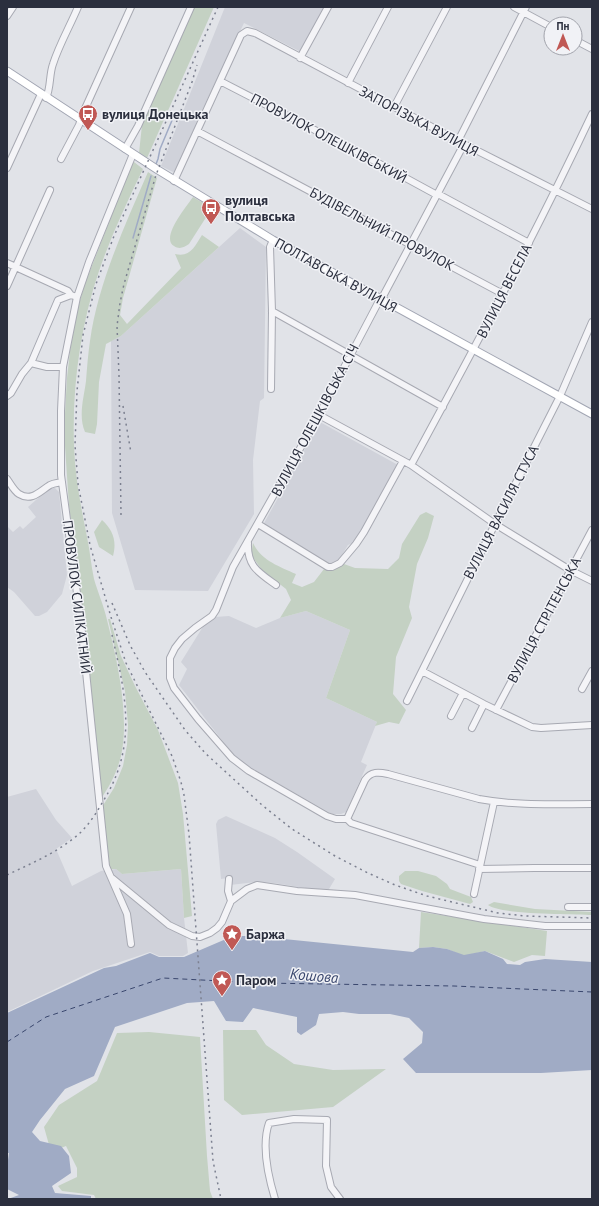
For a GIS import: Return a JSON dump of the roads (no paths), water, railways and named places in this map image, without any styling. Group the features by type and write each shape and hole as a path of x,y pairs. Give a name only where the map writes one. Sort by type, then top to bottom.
{"main road":[{"name":"ПОЛТАВСЬКА ВУЛИЦЯ","path":"7,72 174,181 273,240 592,414"}],"street":[{"path":"7,16 13,7"},
{"path":"7,168 43,96 49,92 53,63 78,7"},
{"path":"61,159 79,126 80,120 131,7"},
{"path":"125,149 138,126 191,7"},
{"path":"300,58 328,7"},
{"path":"348,83 388,7"},
{"path":"394,107 447,7"},
{"path":"514,7 525,10 543,22"},
{"name":"ВУЛИЦЯ ОЛЕШКІВСЬКА СІЧ","path":"525,10 438,194 412,245 350,355 319,415 233,567 216,610 212,616 186,636 175,648 170,658 170,678 174,688 198,719 232,758 249,771 328,816 339,820 347,819 350,823 480,867 592,868"},
{"name":"ЗАПОРІЗЬКА ВУЛИЦЯ","path":"220,81 242,35 247,31 254,33 461,143 592,209"},
{"path":"583,44 592,49"},
{"path":"174,181 220,81"},
{"name":"ПРОВУЛОК ОЛЕШКІВСЬКИЙ","path":"220,81 529,243"},
{"name":"ВУЛИЦЯ ВЕСЕЛА","path":"411,465 503,294 556,191 592,114"},
{"name":"БУДІВЕЛЬНИЙ ПРОВУЛОК","path":"197,131 503,294"},
{"name":"ПРОВУЛОК СИЛІКАТНИЙ","path":"132,154 77,296 63,367 61,411 62,482 81,623 106,866 127,914 132,944"},
{"path":"7,286 50,190"},
{"path":"271,389 272,312 270,247 273,240"},
{"path":"7,263 77,296"},
{"path":"7,396 11,393 31,362 58,300 57,286"},
{"path":"58,300 71,294"},
{"path":"272,312 443,407"},
{"name":"ВУЛИЦЯ ВАСИЛЯ СТУСА","path":"407,701 560,396 592,322"},
{"path":"31,362 46,367 63,367"},
{"path":"319,415 411,465 495,524 570,570 592,581"},
{"path":"258,524 328,566 337,565 356,544 364,532 403,461"},
{"path":"7,479 20,494 28,496 39,494 52,484 62,482"},
{"name":"ВУЛИЦЯ СТРІТЕНСЬКА","path":"496,710 592,530"},
{"path":"248,541 249,558 253,565 259,573 276,585"},
{"path":"582,688 592,670"},
{"path":"422,671 484,704 534,728 592,725"},
{"path":"451,716 463,693"},
{"path":"472,728 484,704"},
{"path":"347,819 365,780 372,773 388,774 494,802 558,805 592,804"},
{"path":"474,894 494,802"},
{"path":"111,878 170,925 192,936 210,934 218,928 231,901 247,889 257,885 297,891 355,895 499,921 544,926 592,926"},
{"path":"229,879 228,891 231,901"},
{"path":"568,908 592,907"},
{"path":"275,1199 268,1179 265,1134 269,1123 294,1119 327,1120 326,1166 331,1187 340,1199"}],"water":[{"name":"Кошова","path":"233,936 254,936 413,952 419,948 433,947 447,949 464,955 485,951 503,959 507,964 520,965 525,962 545,959 592,962 592,1070 541,1073 416,1073 403,1059 422,1043 423,1032 409,1018 390,1014 359,1014 343,1012 319,1014 316,1025 301,1035 297,1032 297,1017 253,1008 243,1022 226,1021 214,1001 187,1003 115,1027 94,1076 65,1089 32,1132 40,1141 61,1146 69,1156 71,1173 52,1186 55,1193 91,1196 91,1199 8,1199 19,1195 7,1189 7,1167 9,1153 7,1153 7,1013 104,968 116,966 150,953 159,957 184,957"}],"waterway":[{"path":"156,164 160,149 173,118"},
{"path":"133,238 151,176"}],"railway":[{"path":"218,7 114,236 96,284 83,335 77,391 75,445 78,484 90,545 111,617 126,663 172,756 184,795 189,834 213,1161 221,1199"},
{"path":"121,515 117,326 120,303 124,284 156,175 192,82 197,65"},
{"path":"123,406 131,453"},
{"path":"112,603 130,645 145,672 185,730 205,753 262,805 292,829 335,856 368,873 395,885 427,896 498,913 525,916 592,918"},
{"path":"7,875 50,854 66,844 86,827 93,818 113,782 121,762 125,741 126,721 121,679 112,635"}],"place":[{"name":"вулиця Донецька","path":"88,131"},
{"name":"вулиця Полтавська","path":"211,225"},
{"name":"Баржа","path":"232,951"},
{"name":"Паром","path":"222,997"}]}
